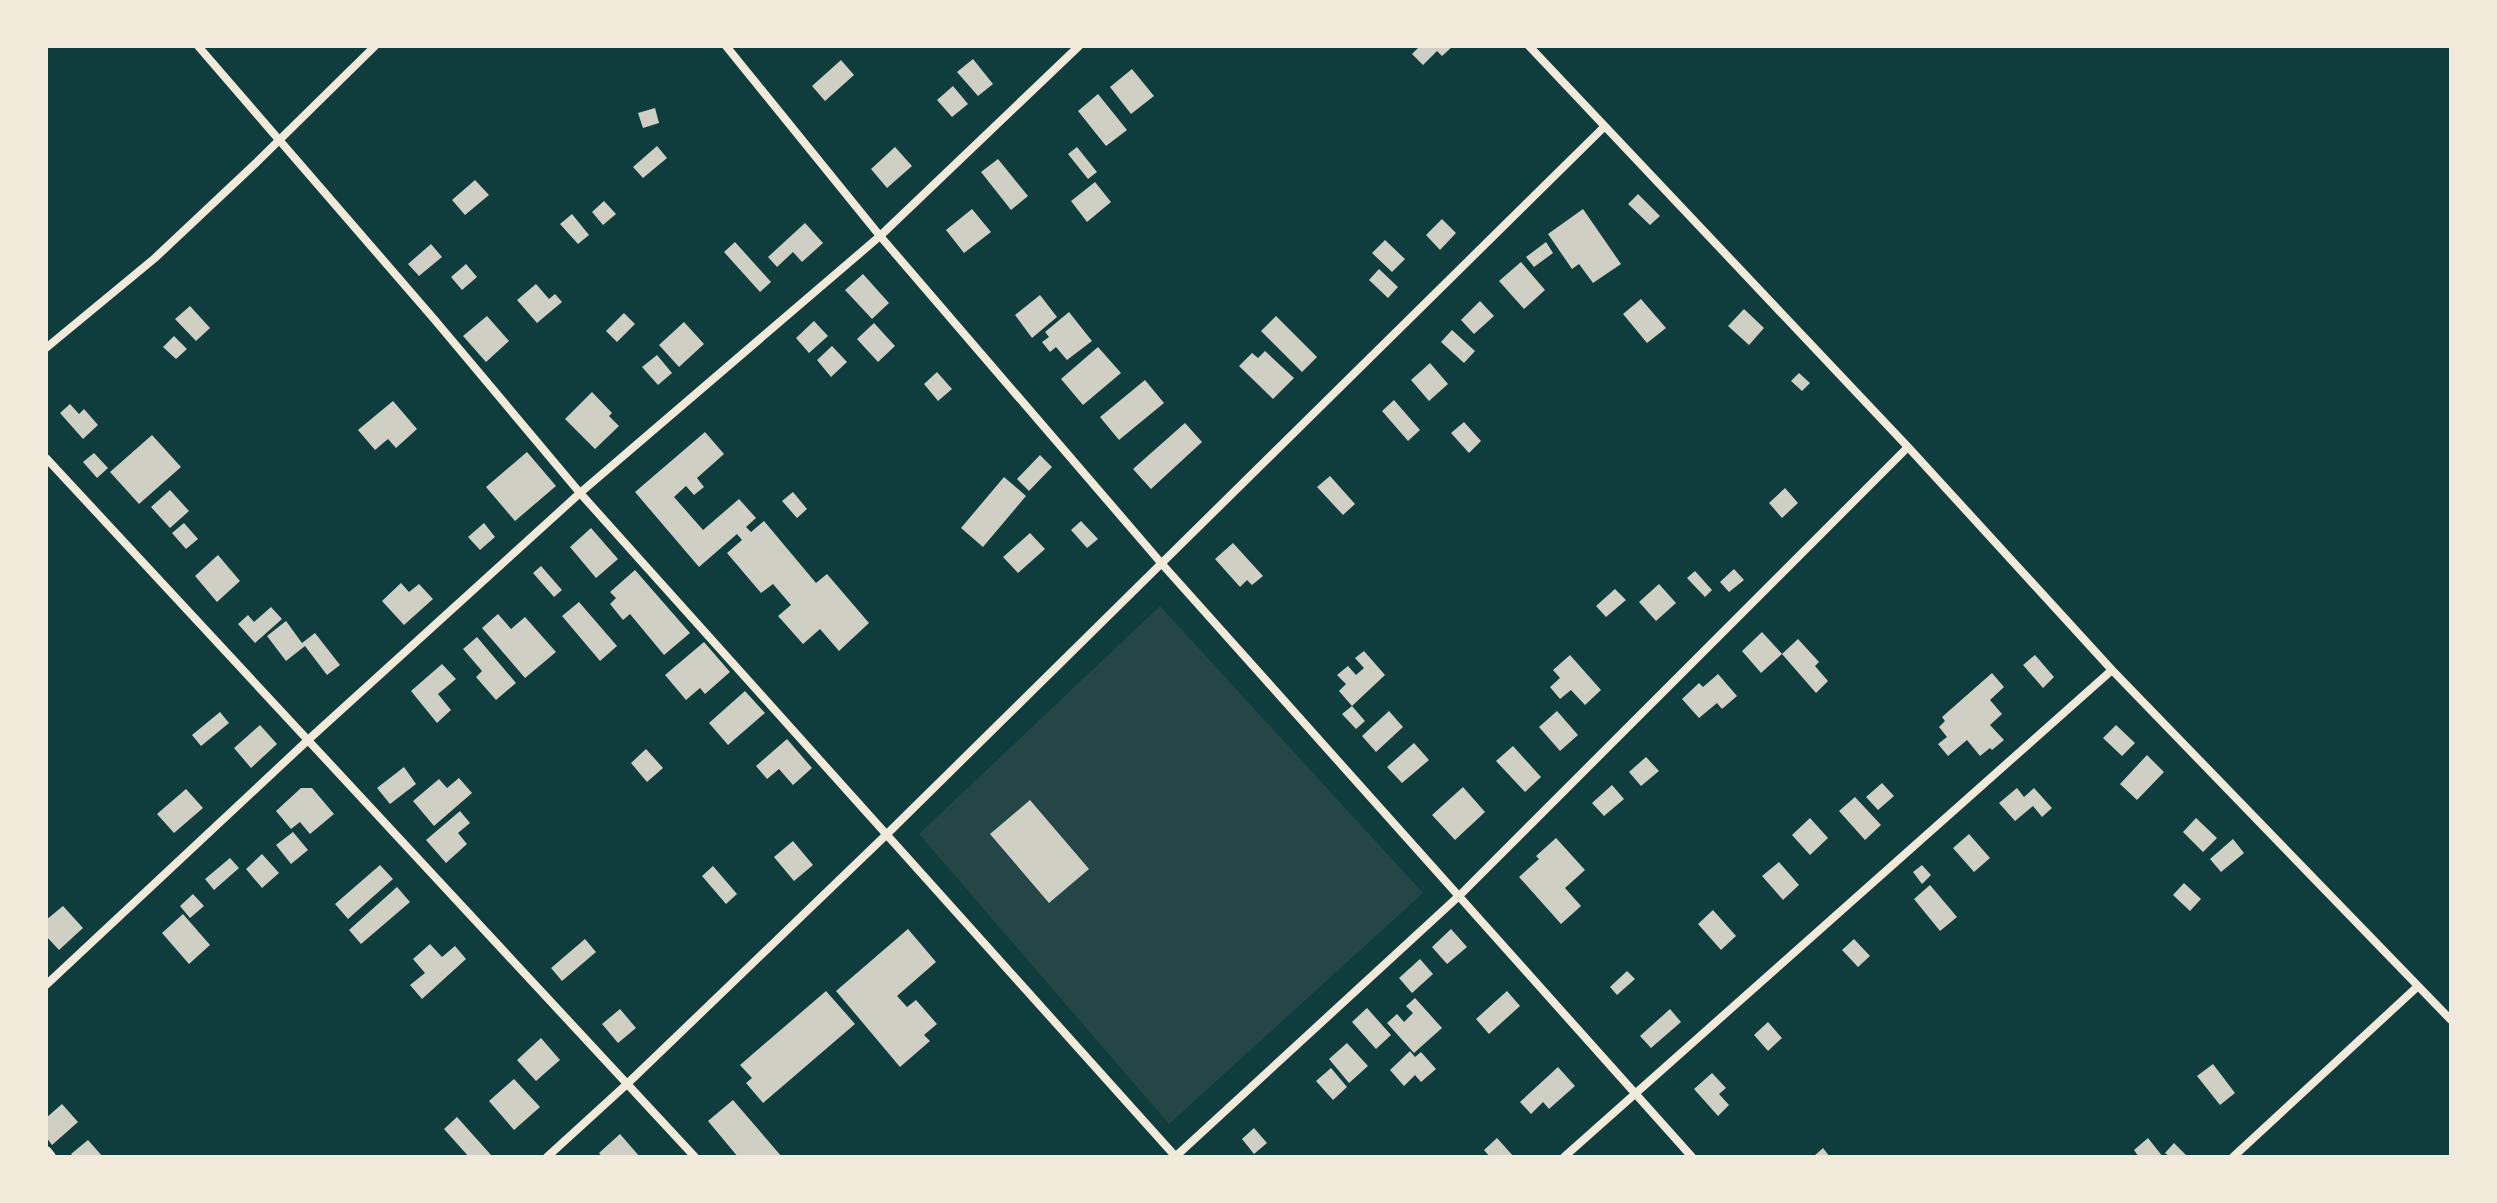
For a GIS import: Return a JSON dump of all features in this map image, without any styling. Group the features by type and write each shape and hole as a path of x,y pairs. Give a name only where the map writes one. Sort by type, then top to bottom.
{"street":[{"path":"198,46 580,493 1176,1157 1460,895 1908,447"},
{"path":"46,348 155,258 375,46"},
{"path":"726,46 880,236 1162,564 1692,1157"},
{"path":"46,985 308,740 580,493 880,236 1079,46"},
{"path":"1529,46 1908,447 2112,670 2451,1020"},
{"path":"547,1157 886,835 1604,127"},
{"path":"46,458 695,1157"},
{"path":"1564,1157 2112,670"},
{"path":"2233,1157 2417,987"},
{"path":"46,1152 50,1157"}],"shaded area":[{"path":"1160,606 1423,893 1169,1124 919,834"}],"building":[{"path":"1420,46 1453,46 1442,56 1437,51 1423,65 1412,54"},
{"path":"973,59 993,84 978,96 957,72"},
{"path":"841,60 854,75 825,101 812,86"},
{"path":"1132,69 1154,96 1131,114 1110,87"},
{"path":"953,86 968,104 952,117 937,100"},
{"path":"1098,94 1127,130 1106,146 1078,111"},
{"path":"655,108 659,123 643,128 638,113"},
{"path":"657,146 667,158 643,178 633,167"},
{"path":"895,147 912,166 887,188 871,169"},
{"path":"1077,147 1097,172 1088,179 1068,154"},
{"path":"998,159 1028,196 1011,210 981,172"},
{"path":"475,180 489,195 465,215 452,200"},
{"path":"1095,182 1111,202 1087,222 1071,201"},
{"path":"1638,194 1660,216 1650,225 1628,204"},
{"path":"604,201 616,214 603,225 592,212"},
{"path":"972,209 991,232 964,253 946,230"},
{"path":"1583,209 1621,264 1593,283 1579,264 1572,269 1548,234"},
{"path":"572,214 589,235 578,244 560,224"},
{"path":"1442,219 1456,233 1440,250 1426,235"},
{"path":"805,223 823,243 802,262 793,252 777,267 768,257"},
{"path":"1385,240 1405,259 1392,272 1372,253"},
{"path":"735,242 771,282 760,292 724,252"},
{"path":"1546,242 1553,253 1534,267 1526,257"},
{"path":"431,244 442,257 419,276 408,264"},
{"path":"1521,262 1545,290 1524,309 1499,281"},
{"path":"466,264 477,277 462,290 451,277"},
{"path":"1379,269 1398,287 1388,298 1369,280"},
{"path":"863,274 889,303 872,319 845,290"},
{"path":"536,284 549,299 555,294 562,302 537,323 517,300"},
{"path":"1040,295 1057,317 1032,338 1015,315"},
{"path":"1641,299 1666,328 1647,343 1623,314"},
{"path":"1480,301 1494,316 1474,334 1461,320"},
{"path":"190,306 210,328 196,341 175,319"},
{"path":"1744,309 1764,328 1749,345 1728,326"},
{"path":"1069,312 1092,341 1067,360 1056,347 1050,352 1042,342 1049,337 1045,332"},
{"path":"624,313 635,324 617,342 606,331"},
{"path":"487,316 509,341 486,362 463,336"},
{"path":"1276,316 1317,357 1302,372 1261,331"},
{"path":"814,321 828,336 809,353 796,338"},
{"path":"684,322 704,344 679,367 659,345"},
{"path":"874,323 895,346 878,362 857,339"},
{"path":"1452,330 1475,351 1464,363 1441,342"},
{"path":"174,336 187,349 176,359 163,347"},
{"path":"832,346 847,362 831,377 817,360"},
{"path":"1098,347 1121,373 1083,405 1061,379"},
{"path":"1265,351 1294,378 1273,399 1239,366 1252,353 1258,358"},
{"path":"657,355 672,373 658,385 642,367"},
{"path":"1430,363 1448,384 1429,401 1411,380"},
{"path":"937,372 952,389 938,401 924,384"},
{"path":"1799,373 1810,383 1802,391 1791,381"},
{"path":"1145,380 1164,403 1119,440 1100,417"},
{"path":"592,392 612,413 609,416 619,426 595,449 565,419"},
{"path":"1394,400 1420,430 1408,441 1382,411"},
{"path":"393,401 417,429 396,448 388,439 375,450 358,430"},
{"path":"70,404 79,414 84,409 98,425 83,439 60,413"},
{"path":"1464,422 1481,441 1469,453 1451,433"},
{"path":"1185,423 1202,442 1151,489 1133,469"},
{"path":"705,432 724,454 697,478 704,487 694,495 686,486 674,497 703,530 739,499 756,518 746,527 751,532 764,521 816,583 827,574 869,623 839,651 820,629 803,644 778,616 791,605 773,584 761,593 727,553 742,540 737,534 699,567 635,492"},
{"path":"152,435 181,467 139,504 110,472"},
{"path":"527,452 556,486 515,521 486,487"},
{"path":"94,453 108,468 97,478 83,462"},
{"path":"1040,455 1052,467 1029,491 1017,479"},
{"path":"1330,476 1355,504 1343,515 1317,487"},
{"path":"1004,477 1026,496 983,547 961,528"},
{"path":"1785,488 1798,503 1782,518 1769,503"},
{"path":"170,490 189,511 170,528 151,507"},
{"path":"793,492 807,509 797,518 782,501"},
{"path":"1081,521 1098,539 1087,548 1071,530"},
{"path":"184,523 198,539 186,549 172,533"},
{"path":"484,523 495,537 480,550 468,537"},
{"path":"591,528 618,559 596,578 570,547"},
{"path":"1030,533 1045,549 1018,573 1003,557"},
{"path":"1233,543 1263,576 1252,585 1247,580 1240,587 1215,559"},
{"path":"218,555 240,581 217,602 195,576"},
{"path":"541,566 562,590 554,597 533,573"},
{"path":"1734,569 1744,580 1729,592 1720,582"},
{"path":"635,570 690,633 664,655 630,614 623,620 610,604 616,598 610,592"},
{"path":"1695,571 1712,590 1705,597 1687,578"},
{"path":"401,583 409,592 419,584 433,599 404,625 382,601"},
{"path":"1659,584 1676,603 1656,621 1639,602"},
{"path":"1615,589 1626,600 1606,617 1596,606"},
{"path":"579,602 617,646 600,661 562,616"},
{"path":"271,607 282,619 255,643 238,624 248,615 254,622"},
{"path":"498,614 511,629 525,617 556,652 525,678 482,628"},
{"path":"286,621 302,643 315,633 340,665 327,675 305,646 286,661 267,636"},
{"path":"1762,632 1782,654 1761,673 1742,651"},
{"path":"477,637 516,683 496,700 476,677 482,671 463,649"},
{"path":"1798,639 1819,662 1815,666 1828,681 1816,693 1782,654"},
{"path":"704,642 730,672 705,694 700,688 686,700 665,675"},
{"path":"1364,651 1385,675 1352,706 1339,691 1346,684 1337,675 1348,666 1356,675 1364,668 1355,658"},
{"path":"1570,655 1601,690 1585,705 1571,690 1560,699 1550,687 1560,678 1553,670"},
{"path":"2035,655 2054,677 2043,688 2023,665"},
{"path":"442,664 456,679 438,694 451,710 437,723 411,691"},
{"path":"1992,673 2004,687 1990,700 2002,714 1990,725 2004,740 1980,756 1967,740 1948,756 1938,744 1947,737 1939,727 1945,721 1942,717"},
{"path":"1718,674 1737,696 1722,709 1717,703 1699,718 1682,699 1699,683 1703,687"},
{"path":"745,691 765,713 728,745 709,723"},
{"path":"1352,706 1365,721 1356,729 1342,714"},
{"path":"1389,711 1403,727 1376,752 1362,736"},
{"path":"1557,711 1578,735 1560,751 1539,727"},
{"path":"220,712 229,723 201,746 192,735"},
{"path":"260,725 277,744 251,768 234,748"},
{"path":"2116,725 2135,743 2122,756 2103,738"},
{"path":"787,739 812,768 793,785 779,769 767,779 756,766"},
{"path":"1414,743 1429,760 1402,783 1387,767"},
{"path":"1513,746 1541,777 1525,792 1496,761"},
{"path":"646,749 663,768 647,782 631,763"},
{"path":"2147,755 2164,772 2137,800 2120,784"},
{"path":"1646,757 1659,771 1641,786 1629,772"},
{"path":"404,767 416,784 390,804 377,788"},
{"path":"459,778 472,793 434,826 413,801 439,779 447,788"},
{"path":"1882,783 1894,796 1878,810 1866,797"},
{"path":"1612,785 1624,799 1604,816 1592,803"},
{"path":"1463,787 1485,812 1455,840 1432,815"},
{"path":"301,788 312,788 334,814 310,834 300,822 291,829 276,811"},
{"path":"2017,788 2024,797 2034,788 2052,808 2042,817 2033,806 2015,821 1999,803"},
{"path":"186,789 203,808 174,833 157,814"},
{"path":"1855,797 1881,825 1865,840 1839,811"},
{"path":"1030,800 1089,869 1049,903 990,834"},
{"path":"460,811 470,823 458,833 467,844 446,863 426,840"},
{"path":"1810,818 1828,838 1810,855 1792,835"},
{"path":"2196,818 2217,838 2203,852 2183,832"},
{"path":"293,832 308,850 291,864 276,845"},
{"path":"1969,834 1990,858 1974,872 1953,848"},
{"path":"1556,838 1585,870 1565,888 1581,906 1561,924 1519,877"},
{"path":"2233,839 2244,853 2221,872 2210,859"},
{"path":"793,841 813,865 794,881 774,857"},
{"path":"262,854 279,873 262,888 246,869"},
{"path":"230,858 239,868 214,890 205,879"},
{"path":"1779,862 1799,885 1783,900 1762,876"},
{"path":"380,865 393,879 348,919 335,904"},
{"path":"1922,865 1931,875 1922,884 1913,872"},
{"path":"713,866 737,894 726,904 702,876"},
{"path":"2184,883 2201,899 2190,911 2173,895"},
{"path":"1930,885 1957,917 1940,931 1914,899"},
{"path":"397,887 410,902 361,944 349,930"},
{"path":"193,894 204,906 190,918 180,906"},
{"path":"63,906 83,928 59,950 46,936 46,920"},
{"path":"1713,910 1736,936 1721,950 1698,924"},
{"path":"183,914 210,945 189,964 162,933"},
{"path":"908,929 936,962 897,996 907,1007 916,1000 937,1024 924,1035 930,1041 900,1067 836,991"},
{"path":"1451,929 1467,947 1447,964 1432,947"},
{"path":"585,939 596,952 562,981 551,968"},
{"path":"1854,939 1870,956 1858,967 1842,950"},
{"path":"430,944 442,957 455,946 466,959 422,999 410,985 425,973 413,959"},
{"path":"1420,959 1433,974 1412,993 1399,978"},
{"path":"1627,971 1635,979 1617,995 1610,987"},
{"path":"826,991 855,1024 763,1103 746,1083 752,1078 740,1065"},
{"path":"1507,991 1520,1006 1489,1034 1476,1019"},
{"path":"1415,998 1442,1028 1414,1053 1387,1023 1397,1014 1404,1022 1413,1013 1406,1006"},
{"path":"1367,1008 1391,1035 1376,1049 1352,1022"},
{"path":"620,1009 636,1028 618,1043 602,1024"},
{"path":"1670,1009 1681,1022 1651,1048 1640,1036"},
{"path":"1768,1022 1782,1038 1768,1051 1754,1035"},
{"path":"541,1038 560,1060 536,1081 517,1060"},
{"path":"1347,1043 1368,1066 1349,1083 1329,1059"},
{"path":"1410,1051 1415,1057 1421,1052 1436,1069 1421,1082 1415,1075 1404,1086 1390,1070"},
{"path":"2213,1064 2235,1093 2220,1105 2197,1076"},
{"path":"1558,1067 1575,1086 1549,1109 1543,1102 1531,1114 1520,1102"},
{"path":"1331,1068 1347,1087 1333,1100 1316,1081"},
{"path":"1712,1073 1726,1088 1719,1094 1729,1105 1718,1116 1694,1089"},
{"path":"514,1079 540,1107 514,1130 489,1101"},
{"path":"733,1100 782,1157 738,1157 708,1121"},
{"path":"62,1104 78,1122 52,1145 46,1137 46,1118"},
{"path":"457,1117 490,1157 469,1157 444,1129"},
{"path":"1254,1128 1267,1143 1254,1154 1242,1139"},
{"path":"620,1134 640,1157 602,1157 599,1153"},
{"path":"1497,1138 1514,1157 1490,1157 1484,1150"},
{"path":"2148,1138 2163,1157 2139,1157 2134,1150"},
{"path":"88,1140 103,1157 74,1157 71,1154"},
{"path":"2174,1143 2188,1157 2170,1157 2165,1153"},
{"path":"1823,1148 1830,1157 1813,1157"}]}
